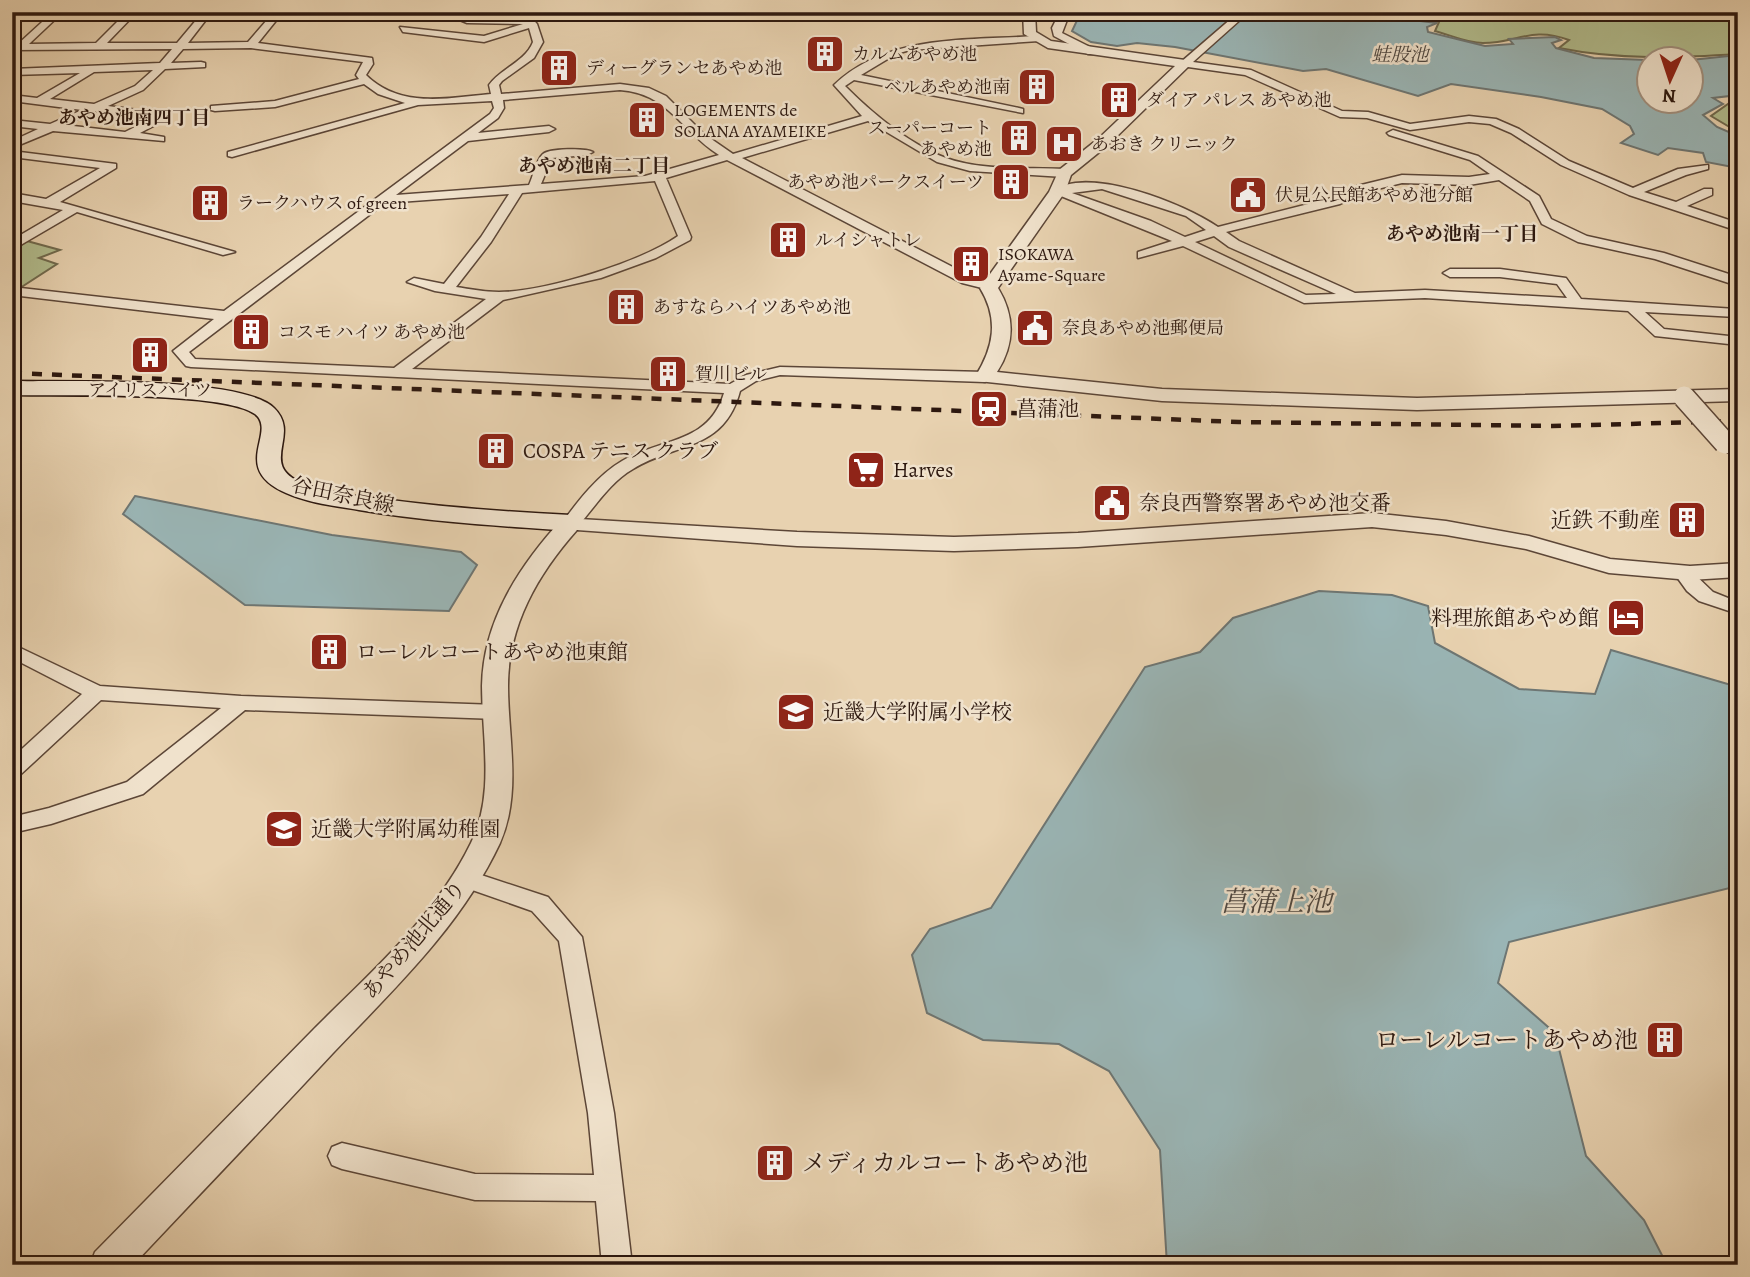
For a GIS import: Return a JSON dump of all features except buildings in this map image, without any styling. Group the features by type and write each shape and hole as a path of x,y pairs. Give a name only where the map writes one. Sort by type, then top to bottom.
{"main road":[{"name":"谷田奈良線","path":"12,388 181,394 245,401 264,410 271,420 273,430 267,461 279,481 292,488 370,504 571,523"}],"street":[{"path":"12,56 17,47 59,12"},
{"path":"100,45 133,12"},
{"path":"12,145 139,88 163,66 208,12"},
{"path":"251,45 279,12"},
{"path":"445,12 467,20 527,19"},
{"path":"1029,12 1028,27 1036,39"},
{"path":"1065,12 1056,28 1057,34 1093,52"},
{"path":"989,288 1056,192 1064,173 1103,142 1199,51 1245,12"},
{"path":"403,29 484,39 527,19"},
{"path":"527,19 538,42 536,49 494,85 499,108 494,116 180,351 191,363 733,389 751,378 780,371 985,377 1162,395 1322,402 1508,404 1738,395"},
{"path":"1064,173 970,167 941,160 869,117 839,85 849,76 892,51 909,47 1036,39 1093,52 1247,72 1350,121 1474,158 1535,199 1546,221 1583,239 1659,256 1738,282"},
{"path":"17,47 183,43 251,45 368,60 369,64 361,75 365,80 392,97 419,103"},
{"path":"12,72 201,65"},
{"path":"13,121 38,101 75,81 90,69"},
{"path":"849,76 1019,111"},
{"path":"215,108 275,104 365,80"},
{"path":"232,154 419,103 620,87 646,89 662,96 676,108 694,131 729,157 967,280 989,288 996,297 1004,329 998,360 985,377"},
{"path":"12,98 156,115 159,119 128,135"},
{"path":"1340,114 1368,115 1410,127"},
{"path":"380,200 613,184 659,176 869,117"},
{"path":"1386,131 1469,119 1492,121 1515,131 1565,163 1633,192 1738,227"},
{"path":"13,121 160,139"},
{"path":"464,138 549,129"},
{"path":"533,190 548,155 587,152"},
{"path":"12,154 112,166 49,203"},
{"path":"1633,192 1682,172 1704,167"},
{"path":"414,282 499,296 610,269 678,244 685,237 659,176"},
{"path":"1143,255 1181,241 1314,207 1361,189 1402,179 1469,181 1502,176"},
{"path":"1056,192 1103,185 1190,213 1234,244 1352,295"},
{"path":"447,289 486,239 517,191"},
{"path":"1056,192 1146,224 1304,299 1425,294 1736,313"},
{"path":"1675,207 1708,192"},
{"path":"12,197 75,208 228,251"},
{"path":"12,246 75,208"},
{"path":"1450,272 1500,273 1561,281 1576,302"},
{"path":"12,291 228,316"},
{"path":"399,372 499,296"},
{"path":"1632,306 1660,333 1738,341"},
{"name":"あやめ池北通り","path":"108,1265 377,986 427,930 466,879 487,839 495,811 500,783 495,684 500,644 516,601 546,549 626,465 704,433 726,416 733,389"},
{"path":"1684,397 1733,450"},
{"path":"571,523 797,539 954,544 1078,540 1372,520 1446,528 1529,543 1609,566 1683,573 1738,570"},
{"path":"1683,573 1691,587 1710,601 1738,608"},
{"path":"12,650 96,693 241,703 497,712"},
{"path":"12,770 96,693"},
{"path":"12,825 51,816 135,789 241,703"},
{"path":"466,879 540,904 570,937 601,1113 617,1265"},
{"path":"342,1156 475,1187 609,1188"}],"green space":[{"path":"1330,12 1738,12 1738,54 1704,56 1704,46 1634,46 1634,56 1604,55 1559,48 1569,40 1544,35 1477,43 1435,31 1439,22 1385,15 1343,16"},
{"path":"1738,99 1738,132 1711,116"},
{"path":"27,241 60,250 39,258 57,264 20,288 12,287 12,252"}],"water":[{"name":"蛙股池","path":"1081,12 1259,12 1348,15 1437,23 1427,27 1428,32 1485,46 1513,44 1509,39 1555,37 1561,40 1552,43 1556,48 1594,58 1634,59 1634,116 1704,116 1717,127 1738,136 1738,168 1706,162 1703,153 1668,148 1658,155 1621,143 1634,134 1630,126 1602,109 1451,84 1418,96 1326,69 1303,71 1175,47 1137,43 1117,46 1091,42 1072,31"},
{"name":"蛙股池","path":"1738,55 1738,95 1713,98 1723,104 1704,114 1704,59"},
{"path":"135,496 332,535 461,552 477,565 449,611 245,605 123,514"},
{"name":"菖蒲上池","path":"1319,591 1392,595 1428,606 1435,643 1519,689 1595,694 1611,650 1738,687 1738,886 1509,942 1498,983 1555,1033 1586,1156 1644,1220 1667,1265 1167,1265 1160,1150 1109,1071 1059,1044 983,1040 927,1013 912,955 930,929 991,908 1145,667 1200,652 1233,618"}],"railway":[{"path":"12,373 1239,422 1552,426 1738,421"}],"place":[{"name":"カルムあやめ池","path":"825,54"},
{"name":"ディーグランセあやめ池","path":"559,68"},
{"name":"ベルあやめ池南","path":"1037,87"},
{"name":"ダイア パレス あやめ池","path":"1119,100"},
{"name":"LOGEMENTS de SOLANA AYAMEIKE","path":"647,120"},
{"name":"スーパーコート あやめ池","path":"1019,138"},
{"name":"あおき クリニック","path":"1064,144"},
{"name":"あやめ池パークスイーツ","path":"1011,182"},
{"name":"伏見公民館あやめ池分館","path":"1248,195"},
{"name":"ラークハウス of green","path":"210,203"},
{"name":"ルイシャトレ","path":"788,240"},
{"name":"ISOKAWA Ayame-Square","path":"971,264"},
{"name":"あすならハイツあやめ池","path":"626,307"},
{"name":"奈良あやめ池郵便局","path":"1035,328"},
{"name":"コスモ ハイツ あやめ池","path":"251,332"},
{"name":"アイリスハイツ","path":"150,355"},
{"name":"賀川ビル","path":"668,374"},
{"name":"菖蒲池","path":"989,409"},
{"name":"COSPA テニス クラブ","path":"496,451"},
{"name":"Harves","path":"866,470"},
{"name":"奈良西警察署あやめ池交番","path":"1112,503"},
{"name":"近鉄 不動産","path":"1687,520"},
{"name":"料理旅館あやめ館","path":"1626,618"},
{"name":"ローレルコートあやめ池東館","path":"329,652"},
{"name":"近畿大学附属小学校","path":"796,712"},
{"name":"近畿大学附属幼稚園","path":"284,829"},
{"name":"ローレルコートあやめ池","path":"1665,1040"},
{"name":"メディカルコートあやめ池","path":"775,1163"}],"district":[{"name":"あやめ池南四丁目","path":"134,117"},
{"name":"あやめ池南二丁目","path":"594,165"},
{"name":"あやめ池南一丁目","path":"1462,233"}]}
